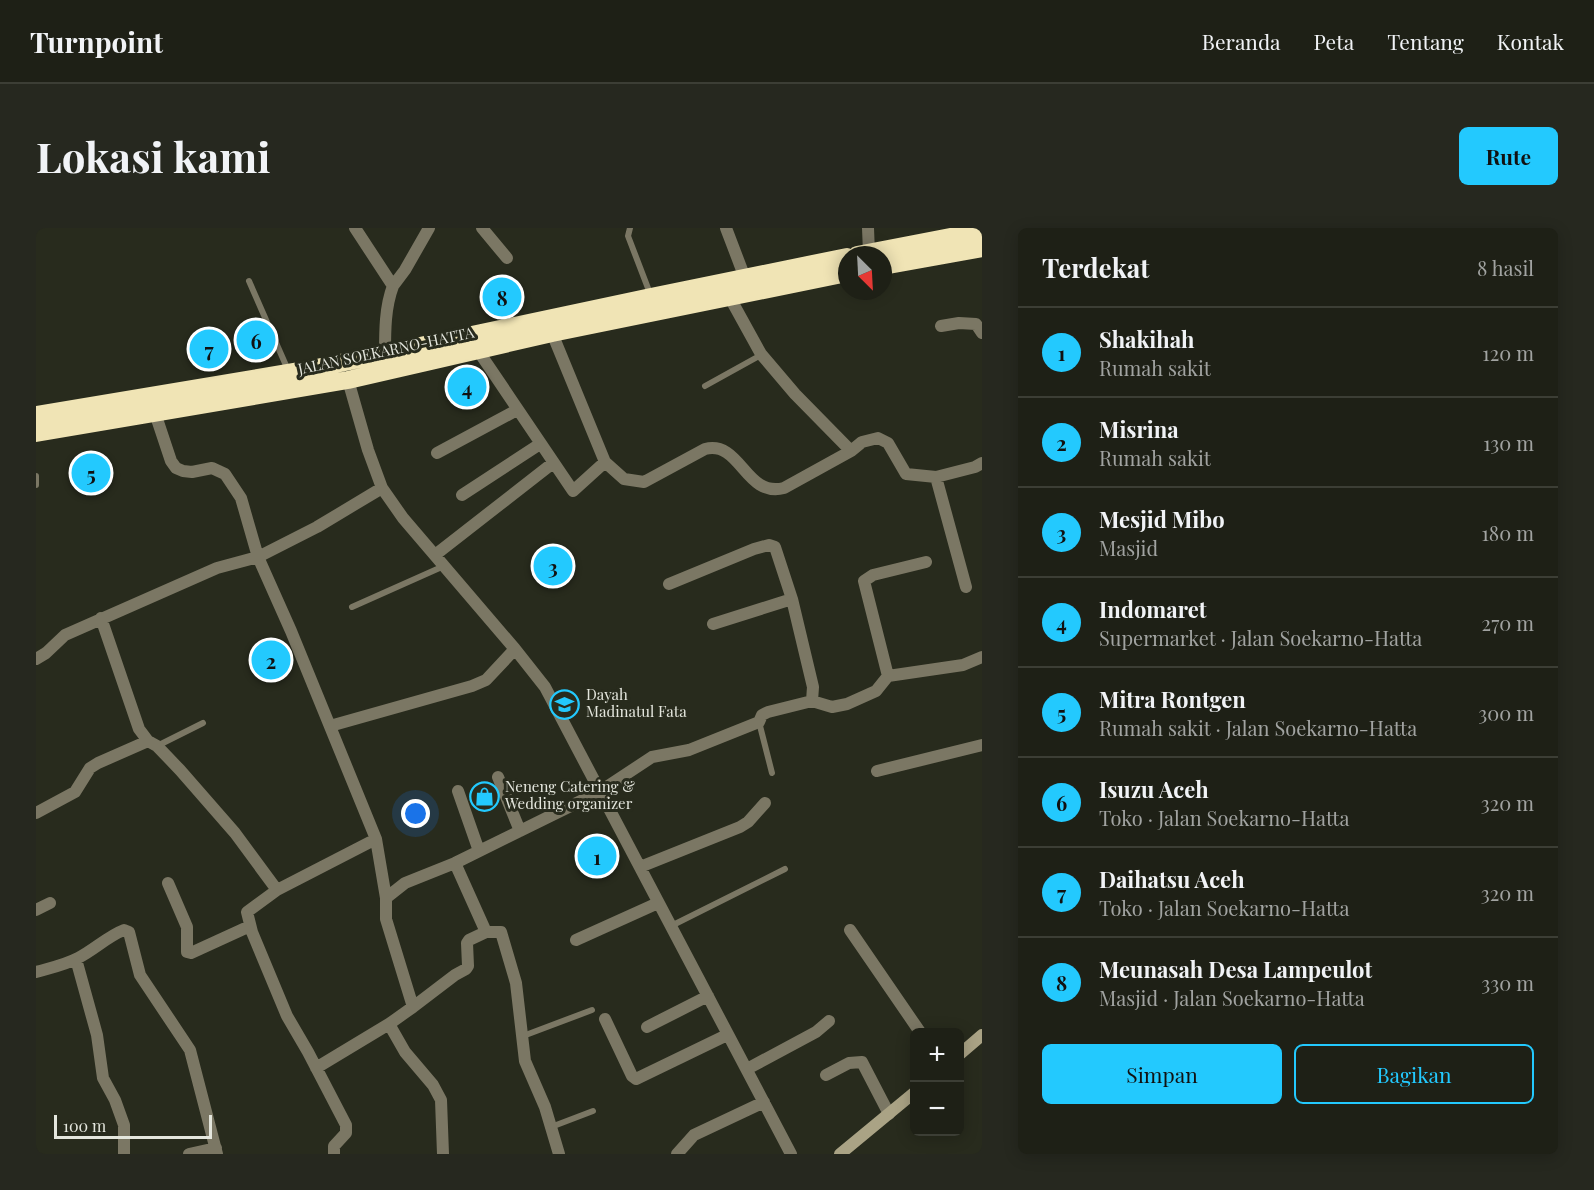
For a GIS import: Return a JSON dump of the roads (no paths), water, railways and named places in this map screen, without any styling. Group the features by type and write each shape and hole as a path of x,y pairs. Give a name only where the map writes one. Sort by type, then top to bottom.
{"highway":[{"path":"892,248 982,231"},
{"path":"892,264 982,248"},
{"name":"JALAN SOEKARNO-HATTA","path":"36,433 155,413 190,398 289,373 838,259"},
{"name":"JALAN SOEKARNO-HATTA","path":"36,415 348,380 477,349 838,275"}],"street":[{"path":"355,228 393,286"},
{"path":"385,354 390,294 429,228"},
{"path":"482,228 507,258"},
{"path":"726,228 746,278"},
{"path":"865,246 868,228"},
{"path":"729,296 761,354 795,394 851,451"},
{"path":"941,326 959,323 976,324 982,333"},
{"path":"552,333 605,462 624,479 644,482 705,449 715,447 729,453 758,485 775,490 784,488 851,451 862,442 878,438 888,443 906,474 936,477 982,463"},
{"path":"477,349 573,491 605,462"},
{"path":"348,380 368,450 382,488 403,518 545,687 791,1154"},
{"path":"437,453 517,410"},
{"path":"155,413 171,461 176,468 192,472 212,468 230,479 241,498 258,557 376,839 386,898 386,919 413,1007"},
{"path":"462,495 540,444"},
{"path":"435,555 553,463"},
{"path":"936,477 966,587"},
{"path":"36,659 65,635 217,568 258,557 317,527 382,488"},
{"path":"669,584 754,549 769,544 775,548 792,599 813,687 812,701"},
{"path":"888,676 864,581 873,575 926,562"},
{"path":"713,624 792,599"},
{"path":"101,618 139,729 235,833 277,890"},
{"path":"330,726 472,686 486,680 515,649"},
{"path":"386,898 405,883 455,863 599,792 652,757 689,750 759,722 762,715 768,712 812,701 832,707 847,704 873,693 888,676 963,664 982,657"},
{"path":"36,813 75,792 90,768 98,763 153,743"},
{"path":"877,771 982,745"},
{"path":"498,777 520,831"},
{"path":"458,791 479,851"},
{"path":"640,867 740,827 748,822 765,803"},
{"path":"334,1154 335,1143 347,1129 287,1017 250,926 247,912 277,890 376,839"},
{"path":"455,863 486,932"},
{"path":"168,883 187,927 188,952 191,953 250,926"},
{"path":"36,910 50,903"},
{"path":"576,939 658,903"},
{"path":"36,972 76,959 117,932 124,930 129,933 140,975 190,1050 217,1151 189,1154"},
{"path":"850,930 917,1028"},
{"path":"316,1068 389,1024 466,969 469,940 486,932 499,931 503,934 516,983 525,1061 543,1100 559,1154"},
{"path":"76,959 97,1035 103,1078 116,1100 124,1125 124,1154"},
{"path":"647,1028 708,996"},
{"path":"605,1019 632,1076 636,1079 728,1035"},
{"path":"747,1069 816,1032 829,1021"},
{"path":"389,1024 405,1052 433,1085 441,1100 443,1154"},
{"path":"964,1051 982,1035"},
{"path":"826,1075 849,1063 862,1062 890,1114"},
{"path":"840,1154 910,1096"},
{"path":"677,1154 694,1135 764,1102"}],"lane":[{"path":"630,228 628,236 651,297"},
{"path":"249,281 289,373"},
{"path":"705,386 761,354"},
{"path":"36,476 36,485"},
{"path":"352,607 444,566"},
{"path":"759,722 772,773"},
{"path":"153,743 203,723"},
{"path":"670,927 785,869"},
{"path":"523,1036 592,1010"},
{"path":"551,1127 593,1111"}],"place":[{"name":"Meunasah Desa Lampeulot","path":"502,297"},
{"name":"Isuzu Aceh","path":"256,340"},
{"name":"Daihatsu Aceh","path":"209,349"},
{"name":"Indomaret","path":"467,387"},
{"name":"Mitra Rontgen","path":"91,473"},
{"name":"Mesjid Mibo","path":"553,566"},
{"name":"Misrina","path":"271,660"},
{"name":"Dayah Madinatul Fata","path":"565,704"},
{"name":"Neneng Catering & Wedding organizer","path":"484,796"},
{"name":"Shakihah","path":"597,856"}]}
